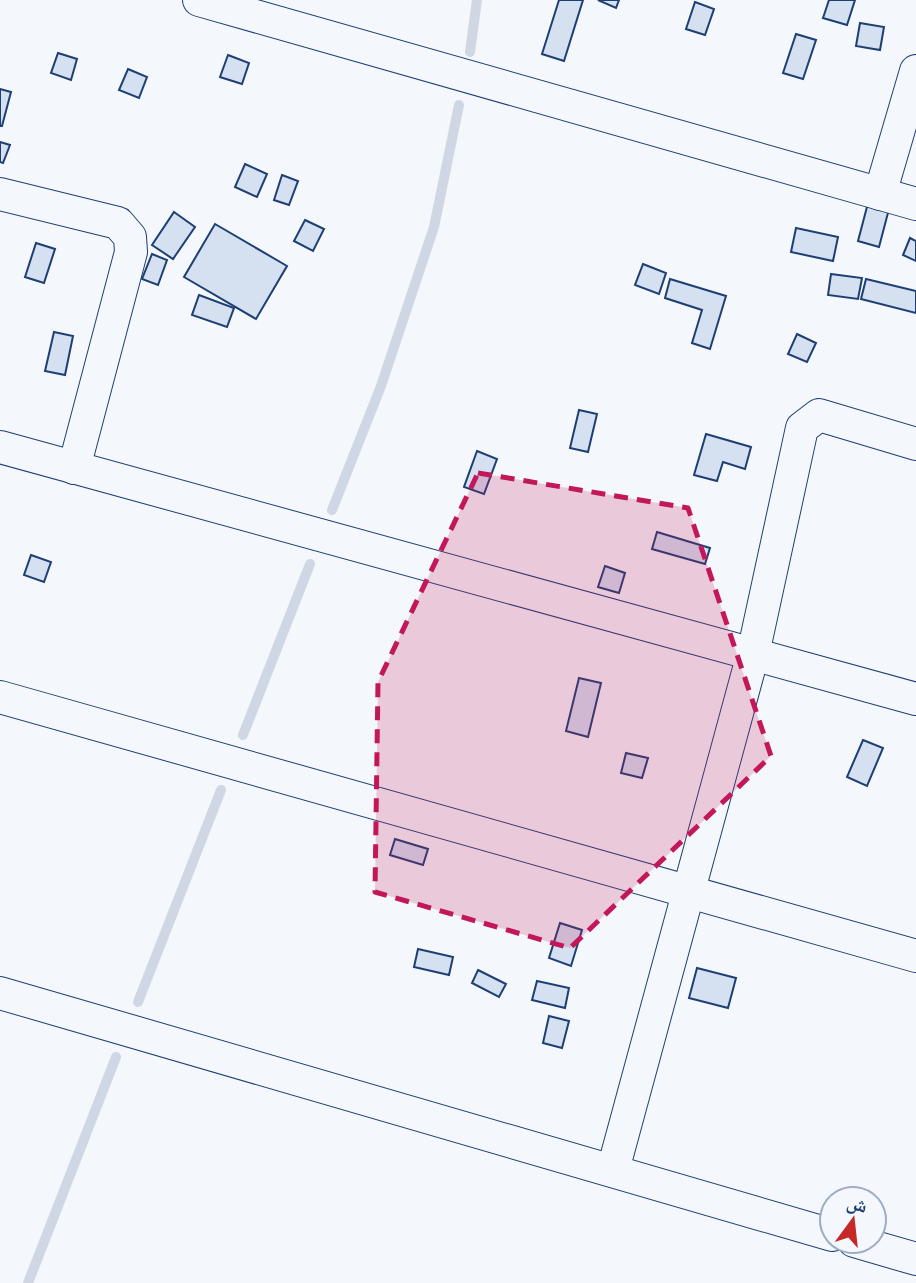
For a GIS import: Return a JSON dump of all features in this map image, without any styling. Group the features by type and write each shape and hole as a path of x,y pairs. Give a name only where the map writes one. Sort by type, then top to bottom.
{"street":[{"path":"200,0 916,204"},
{"path":"880,194 916,71"},
{"path":"0,194 118,223 130,237 131,252 74,468"},
{"path":"612,1170 753,654 802,428 819,415 916,444"},
{"path":"0,447 916,699"},
{"path":"0,697 916,956"},
{"path":"0,993 818,1230"},
{"path":"888,1251 916,1259"}],"highlighted area":[{"path":"478,473 688,508 771,756 570,948 375,892 378,682"}],"building":[{"path":"559,0 583,0 564,61 542,54"},
{"path":"598,0 619,0 616,8"},
{"path":"829,0 855,0 847,25 823,18"},
{"path":"695,2 714,9 705,35 686,29"},
{"path":"860,23 884,27 880,50 856,46"},
{"path":"796,34 816,40 803,79 783,73"},
{"path":"58,53 77,59 71,80 51,73"},
{"path":"228,55 249,63 242,84 220,77"},
{"path":"128,69 147,77 139,98 119,90"},
{"path":"0,89 11,92 2,126 0,126"},
{"path":"0,142 10,145 3,163 0,162"},
{"path":"245,164 267,174 257,197 235,187"},
{"path":"282,175 298,181 289,205 274,200"},
{"path":"868,203 889,209 879,247 858,241"},
{"path":"174,212 195,227 173,259 152,245"},
{"path":"305,220 324,229 313,251 294,241"},
{"path":"215,224 287,266 256,319 184,277"},
{"path":"796,228 838,237 833,261 791,252"},
{"path":"910,238 916,241 916,261 903,255"},
{"path":"36,243 55,249 44,283 25,277"},
{"path":"152,254 167,260 158,285 142,279"},
{"path":"643,264 666,273 659,294 635,285"},
{"path":"831,274 862,278 858,299 828,295"},
{"path":"670,279 726,296 710,349 692,343 702,310 665,298"},
{"path":"866,279 916,291 916,313 861,299"},
{"path":"199,295 234,308 227,327 192,315"},
{"path":"54,332 73,336 65,375 45,371"},
{"path":"797,334 816,343 807,362 788,354"},
{"path":"579,410 597,414 588,452 570,448"},
{"path":"706,434 751,447 745,469 723,462 717,481 694,475"},
{"path":"477,451 497,459 484,494 464,487"},
{"path":"657,532 710,548 705,564 652,549"},
{"path":"31,555 51,562 44,582 24,575"},
{"path":"605,566 625,573 619,593 598,587"},
{"path":"579,678 601,683 588,737 566,731"},
{"path":"863,740 883,748 867,786 847,777"},
{"path":"626,753 648,758 642,778 621,773"},
{"path":"395,839 428,849 423,865 390,855"},
{"path":"560,923 582,930 571,966 549,958"},
{"path":"418,949 453,957 449,975 414,967"},
{"path":"697,968 736,978 728,1008 689,998"},
{"path":"478,970 506,984 499,997 472,983"},
{"path":"537,981 569,988 565,1008 532,1000"},
{"path":"549,1016 569,1021 562,1048 543,1043"}],"waterway":[{"path":"470,52 477,0"},
{"path":"332,510 381,386 434,227 459,105"},
{"path":"243,735 310,564"},
{"path":"138,1002 221,790"},
{"path":"28,1283 116,1057"}]}
